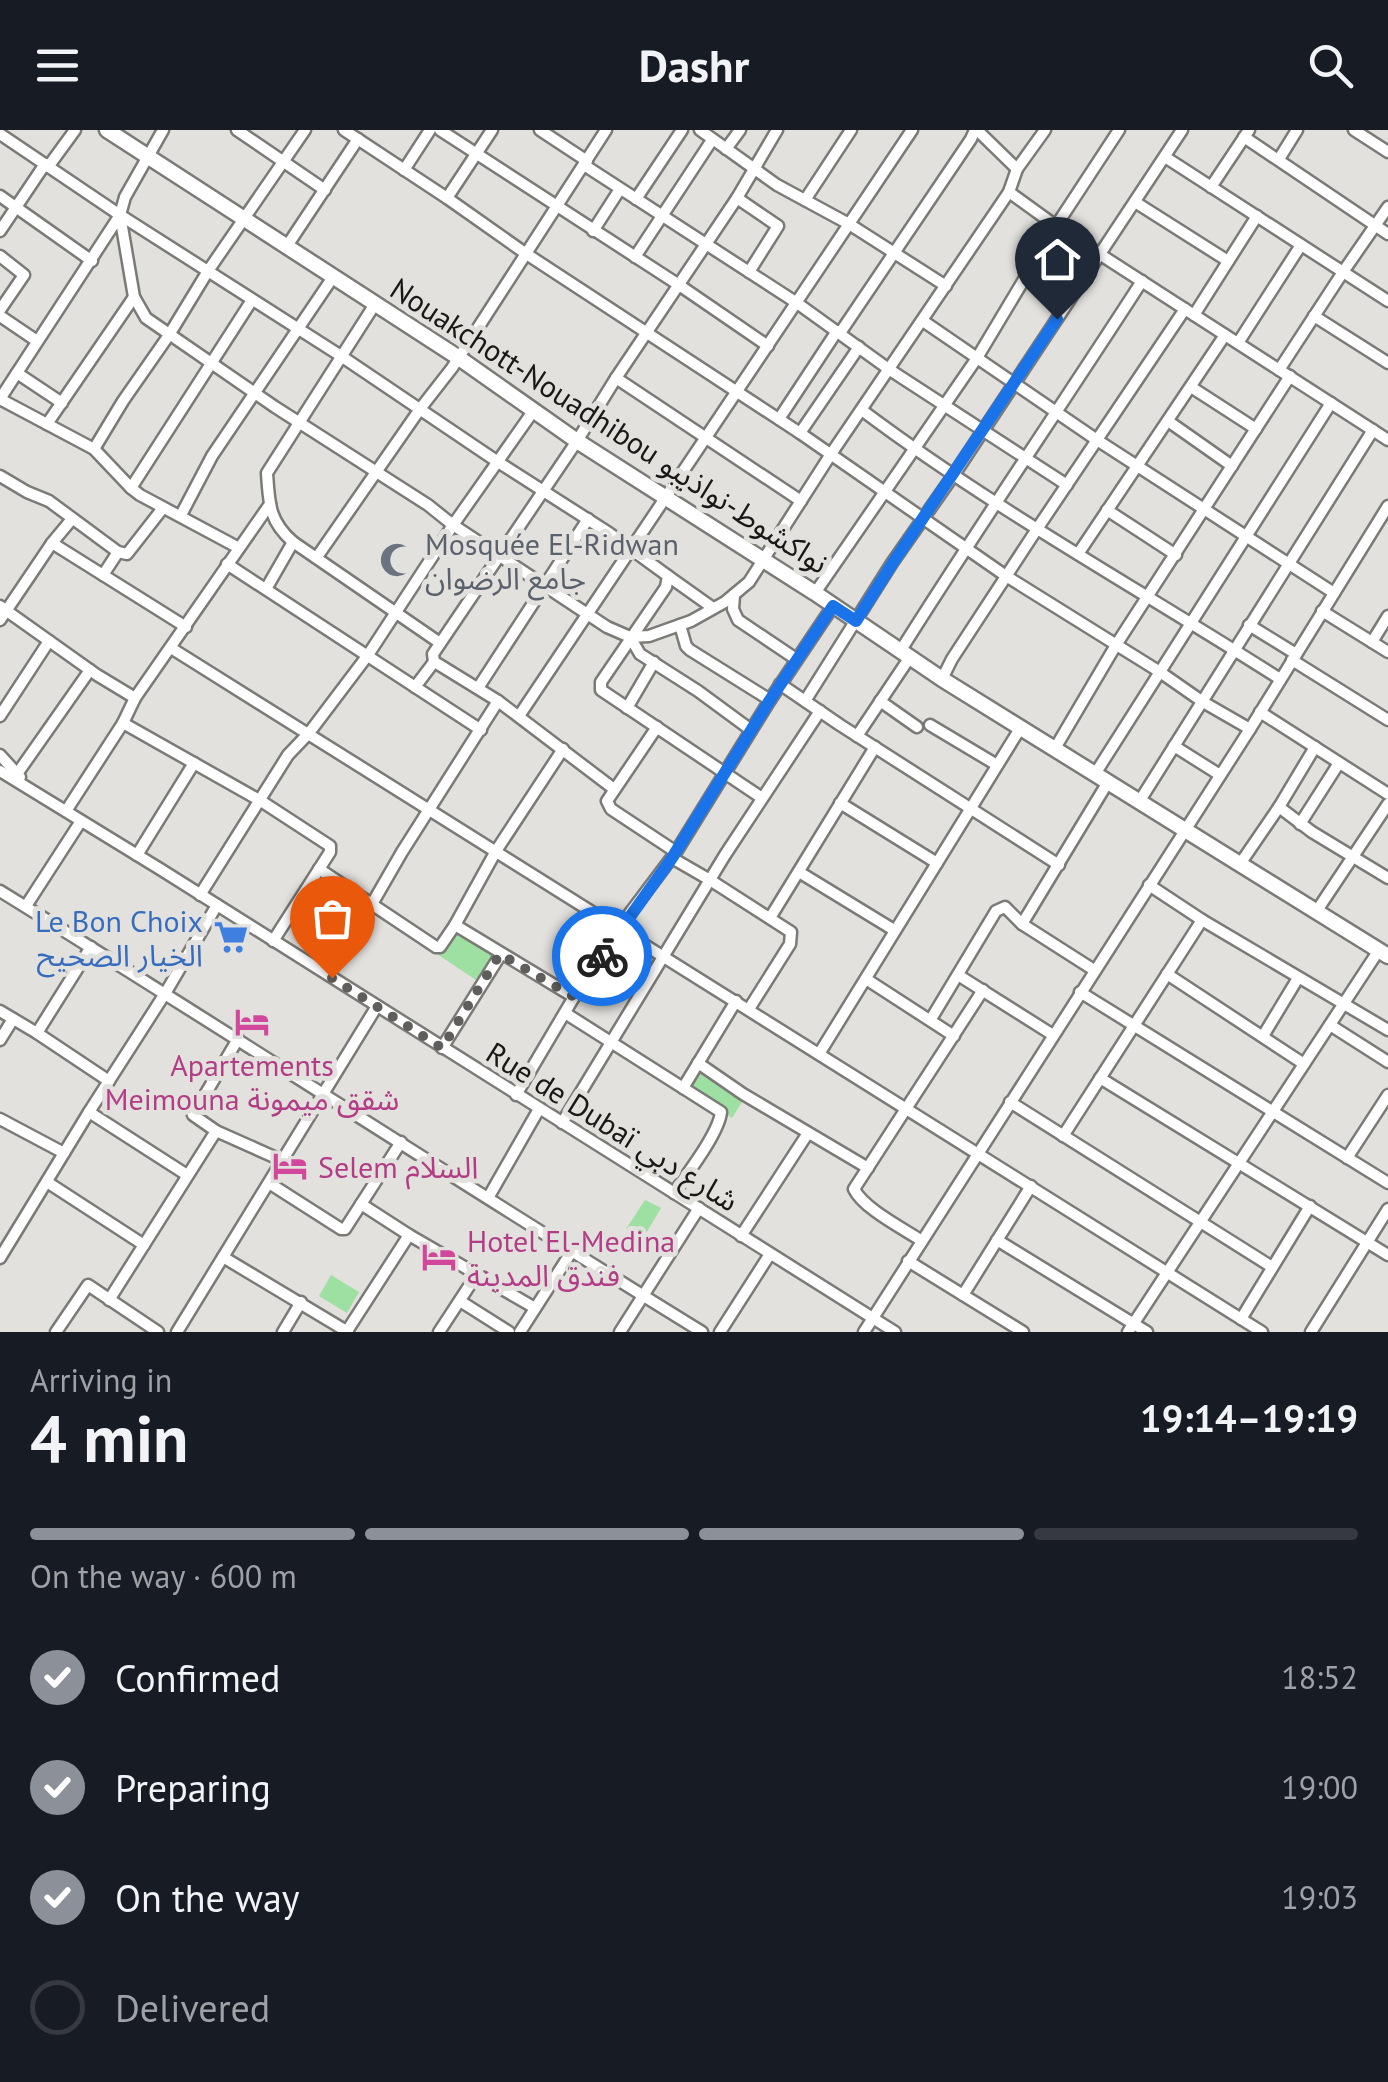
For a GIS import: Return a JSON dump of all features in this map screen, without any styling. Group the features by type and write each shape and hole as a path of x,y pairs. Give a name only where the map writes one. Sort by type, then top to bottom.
{"highway":[{"name":"Nouakchott-Nouadhibou نواكشوط-نواذيبو","path":"107,130 942,678 1384,953"}],"street":[{"path":"0,231 75,130"},
{"path":"164,130 92,261 0,399 94,449 131,488 239,548"},
{"path":"237,130 325,190"},
{"path":"94,449 305,130"},
{"path":"344,130 832,454 1006,576 1250,729"},
{"path":"404,170 430,130"},
{"path":"440,130 768,346"},
{"path":"447,198 492,130"},
{"path":"540,130 620,189 1067,486"},
{"path":"317,557 459,358 606,130"},
{"path":"636,199 682,130"},
{"path":"700,130 754,170 946,286"},
{"path":"726,149 740,130"},
{"path":"614,789 498,701 434,662 432,654 737,198 776,130"},
{"path":"805,200 851,130"},
{"path":"519,716 912,130"},
{"path":"779,419 978,130 1017,169"},
{"path":"120,215 134,297 146,318 588,614 620,634 649,636 713,608 749,582 1009,192 1017,169 1045,130"},
{"path":"815,592 976,358 1119,130"},
{"path":"805,701 1182,130"},
{"path":"1279,159 1297,130"},
{"path":"1354,130 1388,152"},
{"path":"0,134 544,490 713,608"},
{"path":"1211,187 1246,134 1388,234"},
{"path":"286,246 358,139"},
{"path":"635,257 712,140"},
{"path":"1164,157 1388,301"},
{"path":"593,231 620,189"},
{"path":"1009,192 1388,440"},
{"path":"0,196 92,261"},
{"path":"737,198 778,226 749,272"},
{"path":"1135,202 1228,261"},
{"path":"1054,750 1116,645 1256,429 1314,316 1388,206"},
{"path":"942,678 1036,529 1256,216"},
{"path":"1238,343 1300,245"},
{"path":"0,256 24,275 0,313 38,341"},
{"path":"182,515 212,456 332,277"},
{"path":"857,736 880,702 966,546 1142,282"},
{"path":"47,424 134,297"},
{"path":"131,488 252,300"},
{"path":"376,304 267,473 270,504 277,528 294,542 440,642"},
{"path":"1314,316 1388,363"},
{"path":"923,322 1334,593"},
{"path":"1078,554 1225,335"},
{"path":"800,433 859,347"},
{"path":"17,373 62,403"},
{"path":"616,378 801,501"},
{"path":"1191,387 1256,429"},
{"path":"1094,774 1332,403"},
{"path":"200,895 288,755 368,655 534,410"},
{"path":"863,410 914,449 1036,529 1280,679"},
{"path":"1168,421 1232,466"},
{"path":"1139,802 1373,430"},
{"path":"0,476 49,501 118,552 128,554 163,508"},
{"path":"66,811 135,698 270,504"},
{"path":"864,1332 1322,611 1383,526 1388,506"},
{"path":"1107,510 1176,554"},
{"path":"72,519 2,612 135,698"},
{"path":"478,688 588,520"},
{"path":"266,589 294,542"},
{"path":"52,543 186,627"},
{"path":"103,575 118,552"},
{"path":"227,564 481,730"},
{"path":"668,576 666,587 601,682 601,690 762,798"},
{"path":"734,595 733,609 738,620 796,659"},
{"path":"516,1094 574,997 674,855 833,606"},
{"path":"1322,611 1388,652"},
{"path":"1372,642 1388,616"},
{"path":"680,625 690,650 770,700"},
{"path":"1250,625 1388,720"},
{"path":"630,637 636,650 751,730"},
{"path":"0,716 49,641"},
{"path":"171,648 1262,1332"},
{"path":"415,687 434,662"},
{"path":"626,708 654,662"},
{"path":"18,774 90,670"},
{"path":"780,684 1058,865"},
{"path":"372,904 498,701"},
{"path":"880,702 917,728"},
{"path":"562,1123 710,880 820,711"},
{"path":"1260,712 1388,794"},
{"path":"122,723 328,844 330,852 273,941"},
{"path":"930,724 997,765"},
{"path":"656,727 607,802 674,855 787,928 790,944 749,1009"},
{"path":"819,1054 1021,728"},
{"path":"1174,746 1220,775"},
{"path":"770,918 875,748"},
{"path":"1240,864 1315,748"},
{"path":"319,869 436,947 442,946 496,851 563,749"},
{"path":"0,754 30,788"},
{"path":"138,855 194,763"},
{"path":"1300,824 1339,763"},
{"name":"Rue de Dubaï شارع دبي","path":"0,771 895,1332"},
{"path":"1022,924 1108,782"},
{"path":"840,804 936,863"},
{"path":"1316,912 1388,804"},
{"path":"1279,807 1388,878"},
{"path":"26,906 81,821"},
{"path":"799,872 894,930"},
{"path":"1149,885 1388,1030"},
{"path":"0,890 702,1332"},
{"path":"0,1258 5,1238 47,1182 217,906"},
{"path":"931,1019 996,911 1005,907 1022,924 1094,970"},
{"path":"1063,1136 1202,920"},
{"path":"454,925 574,997"},
{"path":"37,1033 92,947"},
{"path":"1130,1328 1343,1004 1384,953"},
{"path":"442,1048 500,954"},
{"path":"1167,974 1304,1064"},
{"path":"958,975 1053,1035"},
{"path":"866,978 954,1036"},
{"path":"1262,1036 1298,978"},
{"path":"922,1241 854,1192 983,990"},
{"path":"1080,992 1388,1183"},
{"path":"683,1088 736,1001"},
{"path":"177,1332 376,1006"},
{"path":"0,1011 108,1081"},
{"path":"565,1012 721,1112 721,1119 674,1193"},
{"path":"0,1040 13,1020"},
{"path":"1330,1025 1388,1062"},
{"path":"238,1038 193,1112 195,1118 281,1160"},
{"path":"698,1063 868,1168"},
{"path":"1100,1078 1388,1255"},
{"path":"1347,1158 1388,1095"},
{"path":"1010,1102 1272,1267"},
{"path":"488,1198 539,1109"},
{"path":"89,1112 188,1175"},
{"path":"0,1118 64,1153"},
{"path":"109,1300 216,1130"},
{"path":"740,1236 808,1134"},
{"path":"269,1182 341,1229 348,1226 400,1142"},
{"path":"47,1182 144,1244"},
{"path":"963,1295 1031,1186"},
{"path":"361,1204 534,1308"},
{"path":"1242,1319 1310,1206"},
{"path":"620,1332 699,1208"},
{"path":"1311,1332 1388,1210"},
{"path":"223,1257 347,1332 409,1235"},
{"path":"997,1240 1130,1328 1147,1332"},
{"path":"520,1332 572,1251"},
{"path":"720,1332 770,1254"},
{"path":"908,1262 1023,1332"},
{"path":"439,1332 477,1274"},
{"path":"56,1332 88,1285 158,1332"},
{"path":"460,1300 509,1332"},
{"path":"283,1332 300,1302"}],"green space":[{"path":"453,927 499,953 482,984 437,954"},
{"path":"698,1067 744,1099 732,1118 686,1086"},
{"path":"645,1200 661,1208 642,1240 626,1229"},
{"path":"331,1275 359,1292 347,1313 319,1296"}],"way so far":[{"path":"332,978 442,1048 500,954 574,997 602,956"}],"place":[{"name":"Mosquée El-Ridwan جامع الرضوان","path":"397,560"},
{"name":"Le Bon Choix الخيار الصحيح","path":"231,937"},
{"name":"Apartements Meimouna شقق ميمونة","path":"252,1022"},
{"name":"Selem السلام","path":"290,1166"},
{"name":"Hotel El-Medina فندق المدينة","path":"439,1257"}],"route":[{"path":"602,956 672,858 833,606 856,621 1057,319"}]}
